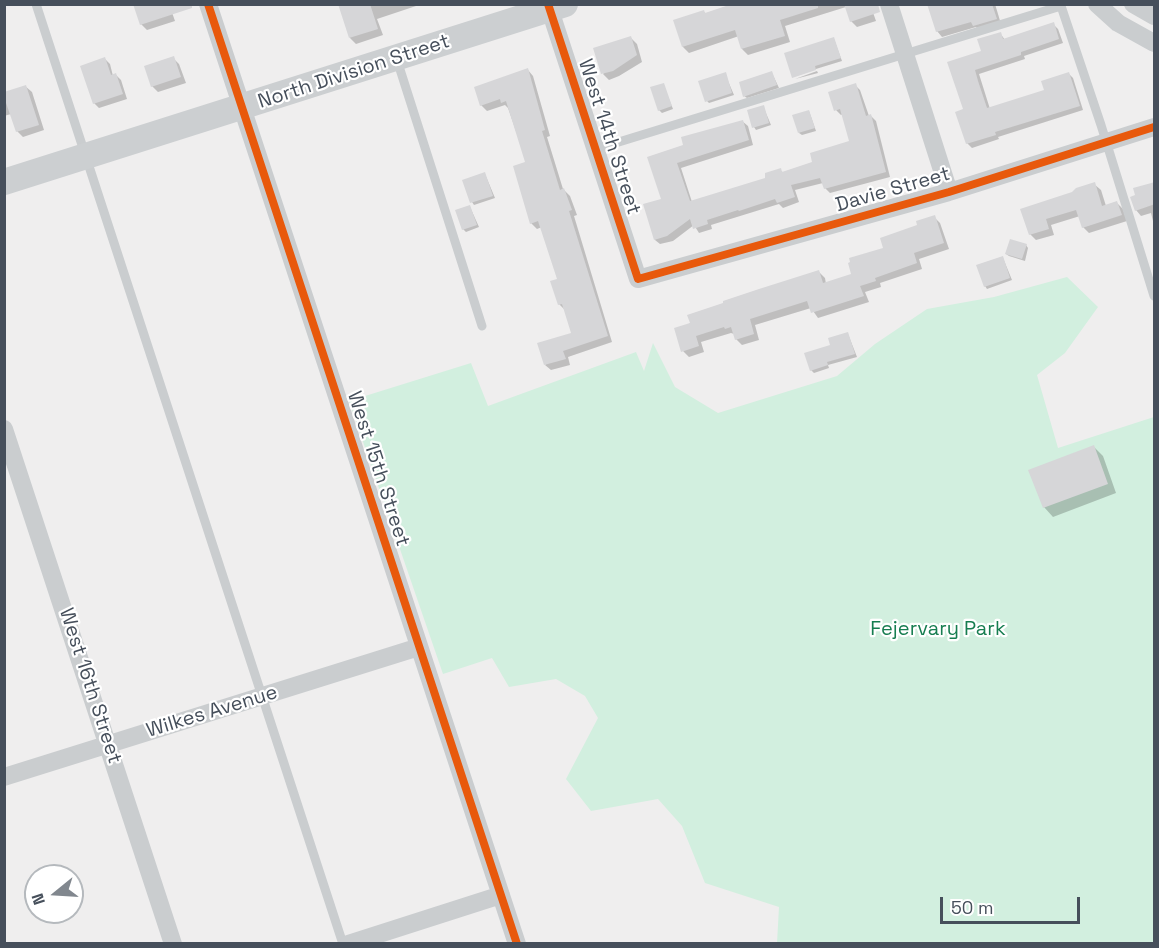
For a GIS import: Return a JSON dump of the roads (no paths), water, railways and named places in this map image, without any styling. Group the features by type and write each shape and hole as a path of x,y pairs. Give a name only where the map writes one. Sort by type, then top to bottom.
{"main road":[{"name":"North Division Street","path":"4,182 554,6"}],"street":[{"name":"West 15th Street","path":"208,4 517,944"},
{"path":"889,4 949,192"},
{"path":"1097,4 1118,23 1155,43"},
{"path":"1133,4 1155,16"},
{"name":"West 14th Street","path":"554,6 596,149 638,279"},
{"name":"Davie Street","path":"638,279 949,192 1155,127"},
{"name":"West 16th Street","path":"4,429 173,944"},
{"name":"Wilkes Avenue","path":"4,777 419,647"},
{"path":"345,944 501,895"}],"lane":[{"path":"36,4 345,944"},
{"path":"596,149 1061,6 1155,296"},
{"path":"396,58 482,326"}],"park label":[{"name":"Fejervary Park","path":"938,630"}]}
